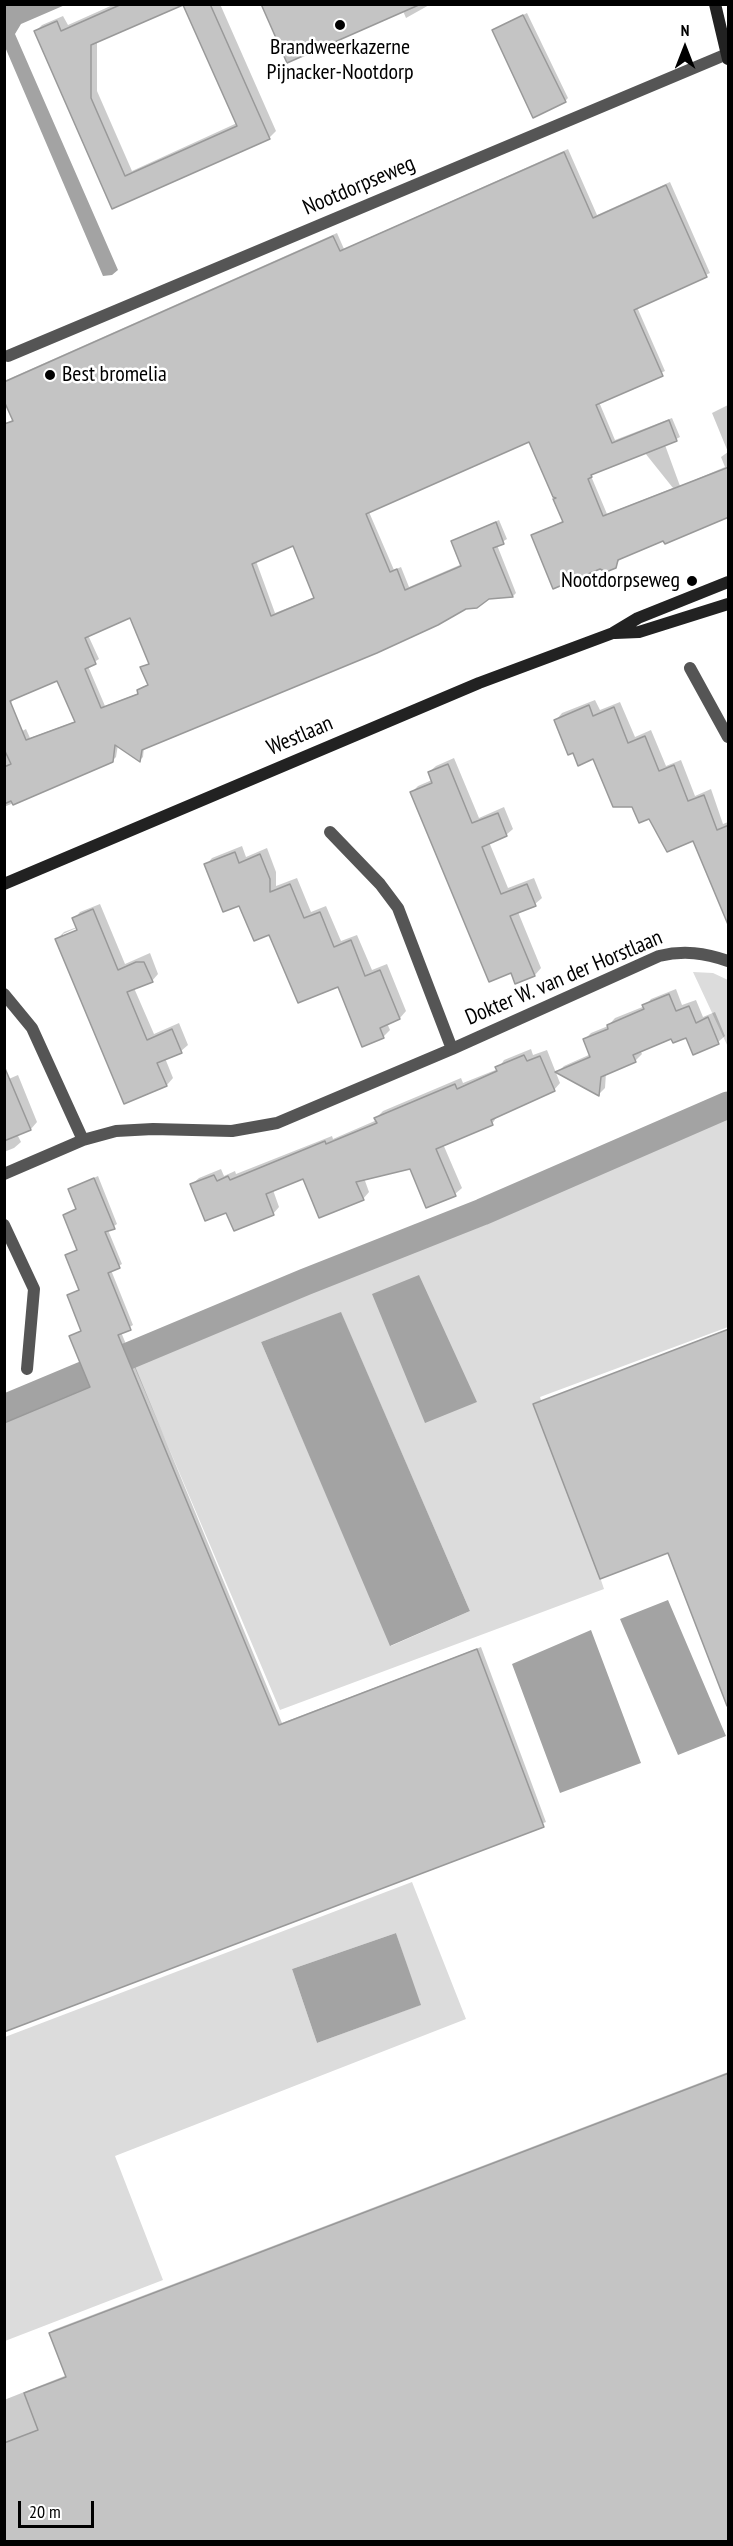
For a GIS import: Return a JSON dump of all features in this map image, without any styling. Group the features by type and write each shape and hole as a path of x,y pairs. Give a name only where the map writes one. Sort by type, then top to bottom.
{"main road":[{"name":"Nootdorpseweg","path":"715,4 728,56"},
{"name":"Westlaan","path":"4,884 479,683 613,633 638,618 729,582"},
{"name":"Westlaan","path":"613,633 639,632 729,604"}],"street":[{"name":"Nootdorpseweg","path":"8,356 728,56"},
{"path":"690,668 729,737"},
{"name":"Dokter W. van der Horstlaan","path":"330,832 380,884 398,908 452,1049"},
{"name":"Dokter W. van der Horstlaan","path":"4,1174 83,1140 116,1131 153,1129 231,1131 277,1124 343,1097 659,956 685,952 709,954 729,962"},
{"path":"4,994 32,1028 83,1140"},
{"path":"4,1224 34,1289 27,1369"}],"shaded area":[{"path":"4,5 65,5 21,24 15,34 118,270 112,275 103,276 5,47"},
{"path":"693,972 713,973 728,980 728,1047"},
{"path":"728,1112 728,1327 540,1397 604,1589 280,1710 132,1361 548,1190","holes":["341,1313 470,1611 391,1646 261,1342"]},
{"path":"419,1275 477,1402 425,1423 372,1294"},
{"path":"341,1312 470,1611 390,1646 261,1342"},
{"path":"668,1600 726,1736 678,1755 620,1619"},
{"path":"591,1630 641,1763 560,1793 512,1664"},
{"path":"412,1882 466,2019 115,2156 163,2280 5,2341 5,2037","holes":["396,1933 420,2005 317,2043 292,1969"]},
{"path":"396,1933 421,2005 317,2043 292,1969"}],"building":[{"path":"122,4 210,4 270,139 112,209 34,31 57,21 61,31","holes":["183,5 237,126 125,176 91,98 91,45"]},
{"path":"261,4 421,4 287,63"},
{"path":"523,15 566,102 533,118 492,30"},
{"path":"564,152 593,218 666,185 707,277 634,310 663,376 596,405 612,443 669,420 677,441 591,475 592,477 588,479 603,516 729,467 729,517 665,544 663,541 618,560 616,568 606,572 600,569 553,589 531,535 563,522 553,499 556,498 553,497 529,442 366,514 390,572 397,569 405,590 461,566 451,541 496,522 504,544 493,548 513,597 489,599 477,608 466,609 438,625 377,653 142,750 140,762 115,745 113,762 13,805 11,801 4,804 4,767 11,764 4,749 4,424 13,421 4,401 4,382 333,236 340,251","holes":["293,546 314,598 271,616 252,564","130,618 149,664 140,667 148,685 137,690 138,694 101,708 85,669 96,664 85,638","57,681 75,722 26,740 10,701"]},
{"path":"589,705 593,716 614,707 628,743 645,736 659,771 674,765 688,801 704,795 717,830 729,825 729,927 693,841 667,852 649,819 639,823 632,807 613,807 593,759 578,766 573,753 568,755 554,720"},
{"path":"448,764 472,823 498,813 507,836 482,847 501,894 527,884 536,906 510,916 535,976 515,984 511,973 489,982 410,792 432,783 428,772"},
{"path":"235,852 239,863 260,854 270,879 270,892 290,884 304,918 320,912 334,947 351,940 365,976 380,970 400,1019 380,1028 384,1038 362,1047 338,987 298,1003 269,935 254,941 239,906 223,912 204,864"},
{"path":"93,909 118,970 136,962 144,962 153,982 127,992 147,1040 172,1029 182,1053 157,1063 167,1086 124,1104 55,939 77,930 72,918"},
{"path":"669,994 676,1011 689,1006 696,1023 708,1017 719,1044 693,1055 686,1038 673,1043 671,1039 633,1055 636,1062 601,1077 599,1096 555,1072 590,1057 583,1039 608,1029 607,1025 644,1009 642,1005"},
{"path":"524,1055 527,1061 540,1056 555,1091 491,1120 493,1125 436,1149 456,1196 426,1208 410,1169 356,1182 364,1200 319,1218 303,1179 266,1194 274,1215 234,1231 226,1213 205,1221 190,1184 214,1175 217,1181 228,1176 230,1180 325,1141 326,1144 377,1123 374,1118 455,1084 457,1089 497,1071 495,1067"},
{"path":"4,1066 31,1130 4,1141"},
{"path":"94,1178 115,1229 105,1232 120,1268 108,1273 131,1330 118,1335 279,1725 477,1649 544,1827 4,2032 4,1423 90,1387 69,1336 81,1331 67,1295 79,1290 65,1255 77,1250 63,1215 76,1209 68,1189"},
{"path":"729,1329 729,1706 727,1706 668,1553 600,1579 533,1404"},
{"path":"729,2073 729,2541 4,2541 4,2443 38,2430 24,2393 66,2377 49,2333"}],"waterway":[{"path":"4,1408 305,1282 482,1212 728,1105"}],"place":[{"name":"Brandweerkazerne Pijnacker-Nootdorp","path":"340,25"},
{"name":"Best bromelia","path":"50,375"},
{"name":"Nootdorpseweg","path":"692,581"}]}
